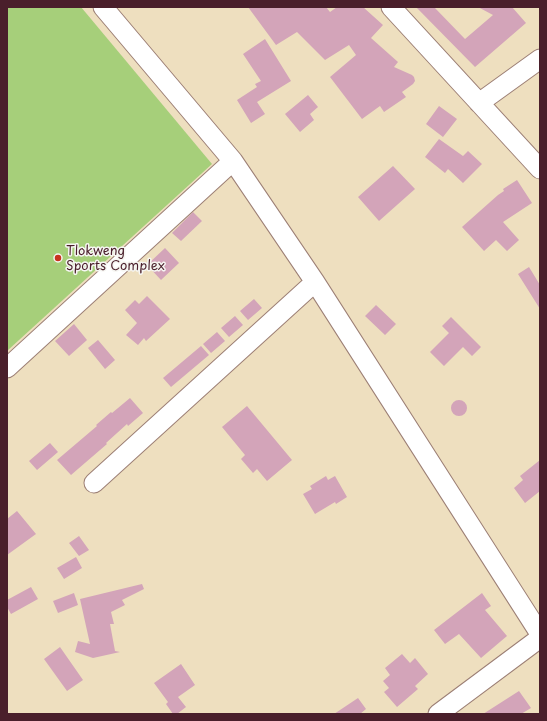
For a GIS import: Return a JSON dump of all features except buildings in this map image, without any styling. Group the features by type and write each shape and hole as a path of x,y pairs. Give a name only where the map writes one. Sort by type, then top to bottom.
{"street":[{"path":"103,7 233,161 315,282 540,634"},
{"path":"391,7 540,170"},
{"path":"479,103 540,59"},
{"path":"7,368 233,161"},
{"path":"94,483 315,282"},
{"path":"438,714 540,638"}],"green space":[{"name":"Tlokweng Sports Complex","path":"7,7 81,7 212,164 7,351"}],"place":[{"name":"Tlokweng Sports Complex","path":"58,258"}]}
